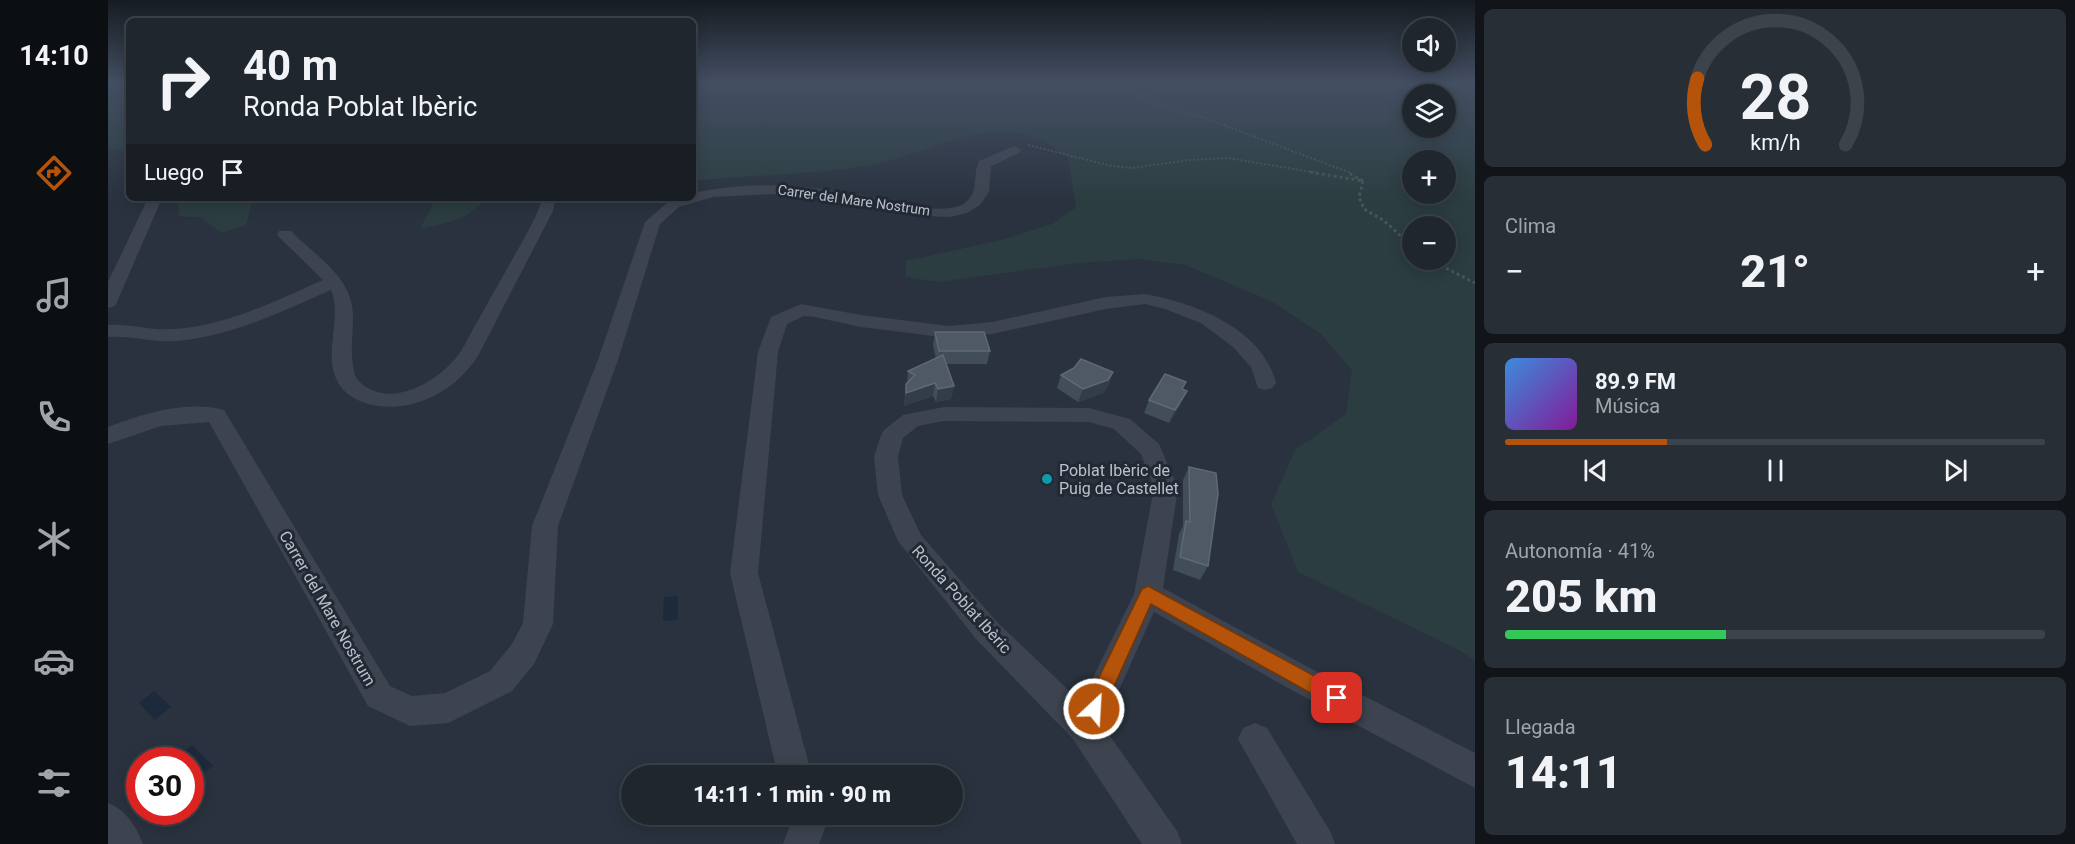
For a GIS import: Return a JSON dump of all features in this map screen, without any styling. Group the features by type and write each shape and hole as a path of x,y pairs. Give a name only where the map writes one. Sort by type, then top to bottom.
{"street":[{"name":"Carrer del Mare Nostrum","path":"696,196 768,188 854,198 944,213 963,209 977,201 984,188 984,165 1014,150"},
{"path":"108,302 154,201"},
{"path":"285,234 334,282 342,294 341,356 346,376 353,388 367,396 392,402 417,397 441,382 463,363 514,274 548,201"},
{"name":"Carrer del Mare Nostrum","path":"108,436 166,416 193,413 216,415 379,696 410,711 448,708 501,681 523,654 538,624 545,526 608,360 653,222 674,204 681,201"},
{"path":"108,331 135,330 158,336 195,334 242,320 334,282"},
{"path":"792,765 744,573 768,352 778,321 801,310 861,321 949,332 992,328 1106,303 1145,299 1170,304 1208,319 1240,343 1262,366 1265,383"},
{"name":"Ronda Poblat Ibèric","path":"944,414 1089,415 1122,424 1151,450 1166,488 1148,594 1085,728 986,630 911,541 891,495 886,457 892,435 911,420 944,414"},
{"path":"1148,594 1297,677 1475,771"},
{"path":"1085,728 1164,844"},
{"path":"1255,739 1317,844"},
{"path":"108,820 125,844"},
{"path":"801,844 808,825"}],"path":[{"path":"1219,123 1355,175 1363,181"},
{"path":"1014,150 1016,145 1026,144 1112,166 1132,168 1228,158 1363,181"},
{"path":"1363,181 1359,197 1364,209 1383,220 1402,237"},
{"path":"1450,270 1475,283"}],"shaded area":[{"path":"108,123 126,123 126,148 108,150"},
{"path":"696,123 1402,123 1402,138 1456,138 1456,123 1475,123 1475,661 1459,650 1298,572 1271,504 1295,450 1346,414 1352,370 1321,334 1271,301 1185,265 1139,259 1079,263 939,282 905,277 906,261 1001,240 1052,224 1076,207 1068,157 1041,140 1027,135 993,132 957,139 865,166 696,181"},
{"path":"177,201 262,201 251,205 246,225 222,233 202,218 180,216"},
{"path":"434,201 483,201 465,216 448,223 420,229"}],"water":[{"path":"678,596 678,620 663,621 664,597"},
{"path":"154,691 171,707 155,720 139,703"},
{"path":"204,757 213,766 204,773"}],"building":[{"path":"935,332 984,332 990,351 939,351"},
{"path":"943,355 954,386 938,389 935,383 906,393 906,384 915,375 908,371"},
{"path":"1081,359 1113,372 1108,380 1083,389 1061,375 1074,368"},
{"path":"1165,374 1186,382 1182,389 1187,391 1175,410 1149,400"},
{"path":"1189,467 1216,473 1218,494 1208,566 1180,557 1186,521 1190,522"}],"place":[{"name":"Poblat Ibèric de Puig de Castellet","path":"1047,479"}],"route":[{"path":"1094,709 1148,594 1337,698"}]}
